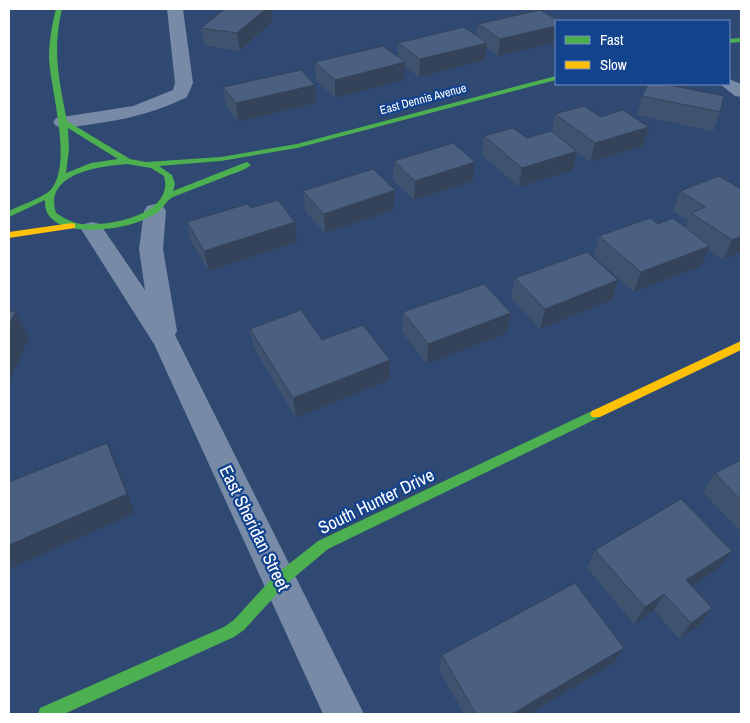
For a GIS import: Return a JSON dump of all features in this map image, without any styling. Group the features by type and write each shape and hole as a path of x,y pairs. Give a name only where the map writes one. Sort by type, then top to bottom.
{"street":[{"path":"59,9 52,26 50,50 51,72 63,122 65,143 60,182"},
{"path":"63,122 126,113 168,101 181,93 184,83 175,9"},
{"name":"East Dennis Avenue","path":"148,164 221,159 297,146 555,78"},
{"path":"730,85 741,92"},
{"path":"63,122 127,161"},
{"name":"East Dennis Avenue","path":"9,235 126,224 162,203 297,146"},
{"path":"82,227 60,220 52,213 49,204 51,194 60,182 90,166 127,161 148,164 160,169 168,177 171,186 162,203"},
{"path":"9,214 51,194"},
{"name":"East Sheridan Street","path":"162,203 151,249 166,342"},
{"name":"East Sheridan Street","path":"82,227 166,342 344,714"},
{"name":"South Hunter Drive","path":"46,714 229,632 239,625 280,580 323,545 741,345"}],"building":[{"path":"225,9 266,9 237,33 201,28"},
{"path":"540,10 557,20 555,20 555,26 500,39 478,24"},
{"path":"464,27 487,43 420,59 398,43"},
{"path":"383,46 405,62 335,80 315,62"},
{"path":"301,70 315,85 236,103 223,87"},
{"path":"648,85 669,85 724,96 720,112 642,96"},
{"path":"584,106 601,117 623,110 649,127 595,143 555,114"},
{"path":"513,128 527,138 551,131 577,151 522,168 484,136"},
{"path":"453,143 475,162 415,181 394,161"},
{"path":"373,169 395,190 324,214 303,191"},
{"path":"719,176 741,189 741,236 732,240 691,213 705,207 680,191"},
{"path":"278,200 295,222 204,251 187,222 247,204 251,208"},
{"path":"650,218 658,224 673,218 710,246 641,272 599,236"},
{"path":"587,252 618,280 545,309 515,278"},
{"path":"484,284 511,313 428,344 403,312"},
{"path":"301,310 322,340 363,325 390,360 293,398 250,329"},
{"path":"9,311 16,311 9,324"},
{"path":"107,443 127,494 9,545 9,482"},
{"path":"741,460 741,500 715,473"},
{"path":"681,499 732,551 686,580 712,608 691,623 664,594 645,607 595,550"},
{"path":"575,583 624,648 512,714 476,714 442,655"}],"traffic: fast":[{"path":"59,9 54,27 53,60 65,139 60,182"},
{"path":"730,41 741,40"},
{"path":"148,164 221,159 297,146 555,78"},
{"path":"63,122 127,161"},
{"path":"127,161 154,166 168,175 170,186 165,200 154,211 138,219 100,227 81,226 64,222 52,214 50,209 51,195 64,178 73,172 94,165 127,161"},
{"path":"169,196 247,165"},
{"path":"9,214 51,194"},
{"path":"46,714 229,632 239,625 280,580 323,545 596,414"}],"traffic: slow":[{"path":"9,235 72,226"},
{"path":"596,414 741,345"}]}
